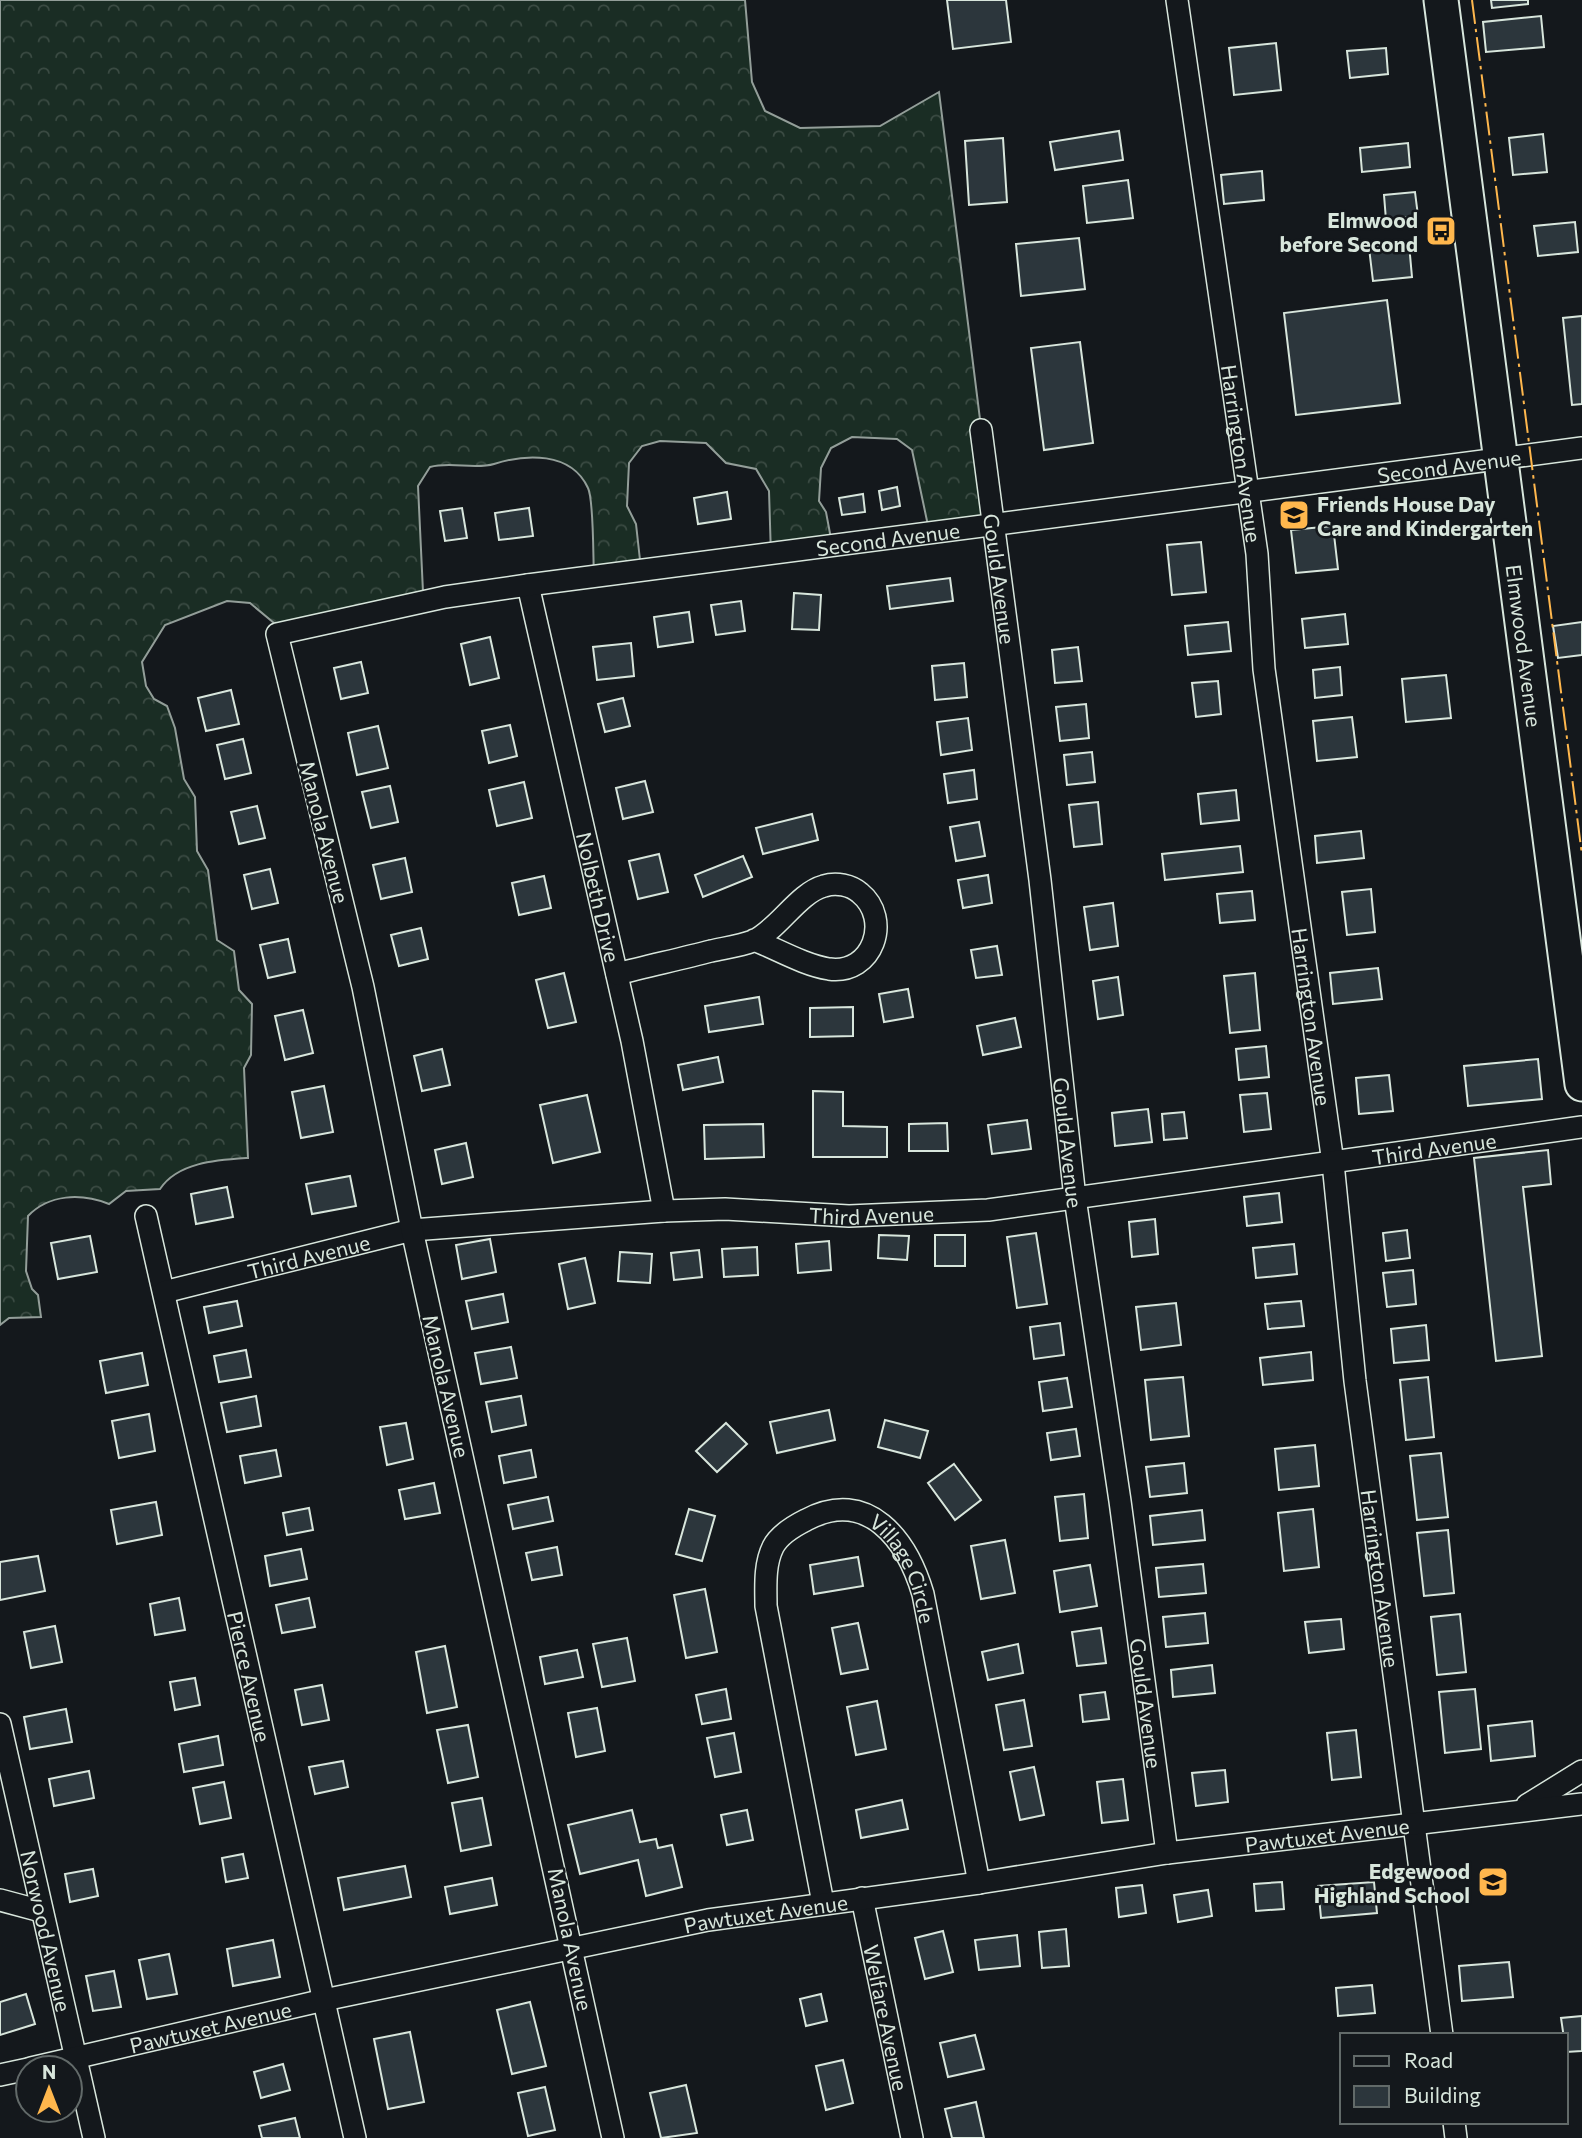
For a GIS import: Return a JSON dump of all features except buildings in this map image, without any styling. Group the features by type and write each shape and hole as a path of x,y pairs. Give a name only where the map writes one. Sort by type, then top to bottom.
{"main road":[{"name":"Elmwood Avenue","path":"1441,0 1582,1084"}],"street":[{"name":"Harrington Avenue","path":"1177,0 1257,554 1265,682 1333,1163 1355,1381 1442,2033"},
{"name":"Gould Avenue","path":"981,430 1040,880 1075,1198 1122,1514 1167,1853"},
{"name":"Second Avenue","path":"277,634 445,597 528,585 1582,448"},
{"name":"Nolbeth Drive","path":"528,585 617,974 664,1210"},
{"name":"Manola Avenue","path":"277,634 363,987 412,1230 573,1947 613,2138"},
{"path":"617,974 754,940 810,892 825,885 842,885 857,890 870,902 877,916 878,933 872,949 861,961 845,968 829,969 754,940"},
{"name":"Third Avenue","path":"164,1292 412,1230 664,1210 725,1209 849,1216 988,1210 1582,1127"},
{"name":"Pierce Avenue","path":"146,1216 355,2138"},
{"name":"Village Circle","path":"823,1903 766,1606 766,1572 773,1546 792,1527 816,1514 834,1511 860,1513 881,1523 897,1536 914,1563 923,1594 979,1883"},
{"name":"Norwood Avenue","path":"0,1724 75,2054"},
{"name":"Pawtuxet Avenue","path":"1509,1813 1541,1799 1582,1771"},
{"name":"Pawtuxet Avenue","path":"84,2055 324,2000 708,1920 979,1883 1167,1853 1582,1804"},
{"name":"Welfare Avenue","path":"862,1898 912,2138"},
{"path":"0,1900 41,1911"},
{"name":"Norwood Avenue","path":"84,2093 94,2138"}],"green space":[{"path":"0,0 745,0 752,82 765,111 800,128 880,126 939,92 985,459 999,524 930,535 912,450 897,439 852,437 831,448 821,468 819,501 826,512 832,544 771,556 769,491 756,469 726,463 706,443 660,441 642,446 629,463 627,506 636,524 640,560 594,578 590,495 580,476 570,467 546,458 533,457 486,466 438,465 430,467 418,486 423,592 286,633 250,603 227,601 165,625 142,662 146,686 154,699 167,706 175,728 184,779 195,797 197,851 208,870 217,940 234,951 239,990 252,1004 251,1055 244,1068 248,1158 199,1164 177,1173 160,1189 126,1191 109,1204 77,1197 55,1200 36,1209 28,1216 26,1271 32,1289 38,1295 41,1317 9,1318 0,1325"}],"power":[{"path":"1472,0 1582,855"}],"place":[{"name":"Elmwood before Second","path":"1441,231"},
{"name":"Friends House Day Care and Kindergarten","path":"1294,515"},
{"name":"Edgewood Highland School","path":"1493,1882"}]}
